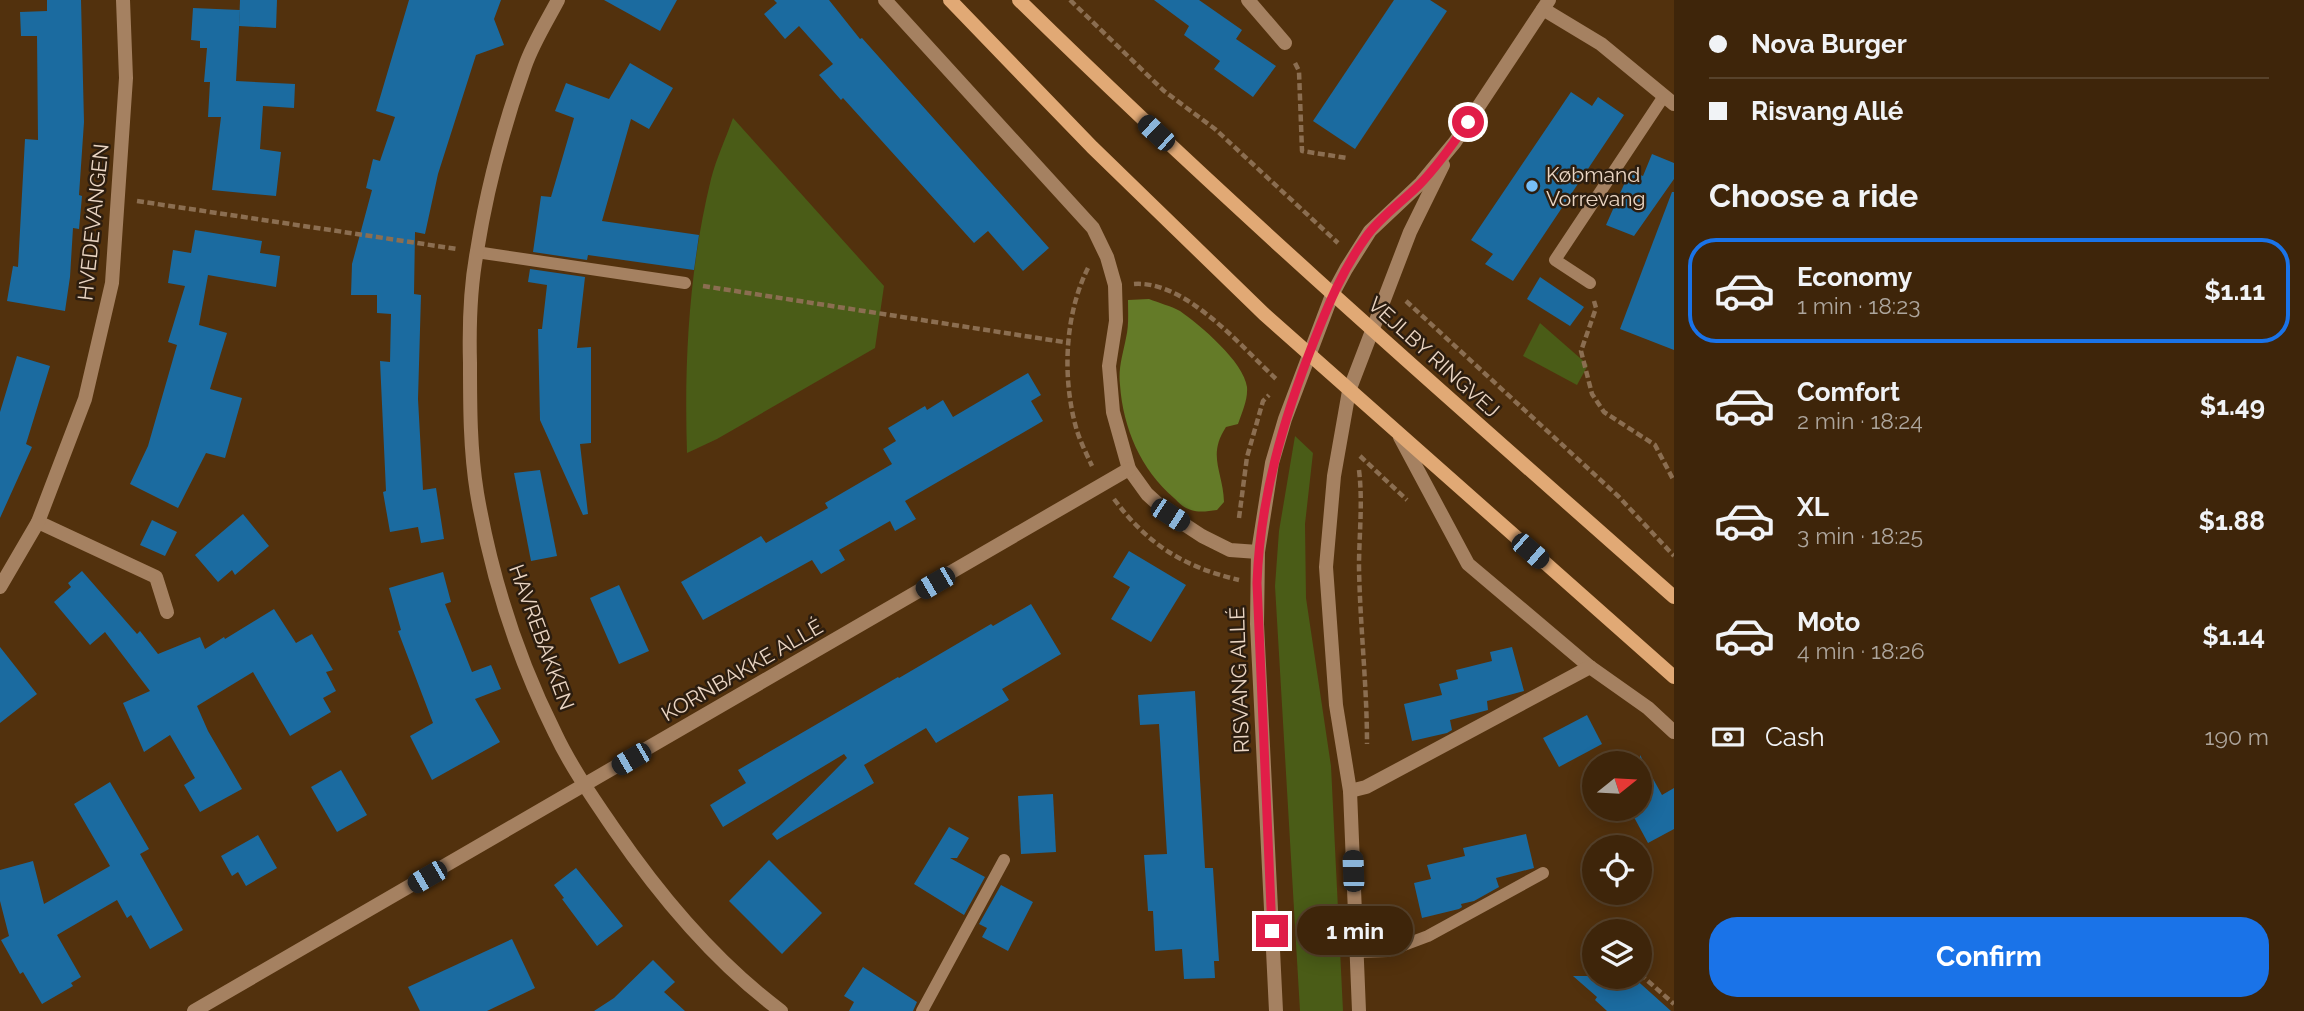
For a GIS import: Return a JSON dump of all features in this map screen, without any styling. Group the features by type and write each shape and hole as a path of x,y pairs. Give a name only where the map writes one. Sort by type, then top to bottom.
{"main road":[{"path":"950,0 1091,147 1308,355 1674,677"},
{"name":"VEJLBY RINGVEJ","path":"1019,0 1137,116 1332,295 1674,597"}],"street":[{"name":"HVEDEVANGEN","path":"0,587 38,522 85,399 112,283 126,78 123,0"},
{"name":"HAVREBAKKEN","path":"558,0 526,63 497,155 476,251 469,321 470,413 477,492 499,588 531,681 555,735 584,786 637,863 674,909 727,964 779,1010"},
{"path":"885,0 1093,228 1107,257 1115,285 1115,321 1109,366 1113,412 1129,469 1147,494 1170,515 1191,529 1230,550 1258,552"},
{"path":"1248,0 1285,43"},
{"path":"1359,1011 1350,791 1336,705 1326,567 1334,476 1349,391 1410,232 1455,142 1546,5 1601,44 1669,100"},
{"name":"RISVANG ALLÉ","path":"1276,1011 1257,624 1258,552 1272,463 1293,395 1332,295 1370,231 1421,183 1455,142"},
{"path":"1400,437 1468,564 1590,667 1648,708 1674,732"},
{"name":"KORNBAKKE ALLÉ","path":"194,1011 1129,469"},
{"path":"38,522 156,577 167,612"},
{"path":"1350,791 1366,787 1590,667"}],"lane":[{"path":"1590,283 1555,260 1669,100"},
{"path":"476,251 685,283"},
{"path":"922,1011 1004,860"},
{"path":"1356,952 1388,951 1428,936 1543,873"}],"path":[{"path":"1285,43 1299,71 1302,151 1347,158"},
{"path":"118,198 476,251"},
{"path":"685,283 1070,343"},
{"path":"1115,285 1146,283 1162,286 1185,297 1293,395"},
{"path":"1590,283 1596,308 1581,351 1592,394 1604,412 1655,445 1674,481"},
{"path":"1341,439 1357,454 1363,499 1359,563 1367,748"},
{"path":"1652,985 1674,1004"}],"green space":[{"path":"733,118 884,286 875,348 717,439 687,453 687,350 693,281 711,179"},
{"path":"1149,299 1180,311 1198,325 1230,356 1244,377 1247,397 1238,424 1226,427 1220,437 1217,455 1224,502 1217,510 1204,512 1186,508 1162,487 1143,461 1125,417 1120,379 1128,329 1128,300"},
{"path":"1540,323 1588,365 1577,385 1523,356"},
{"path":"1295,436 1313,453 1305,524 1306,598 1331,766 1343,1011 1300,1011 1275,586 1279,531"}],"building":[{"path":"47,0 81,0 84,122 79,195 82,196 79,229 73,228 65,311 7,301 13,266 18,267 25,139 38,140 37,36 21,36 20,12 47,11"},
{"path":"240,0 277,0 276,28 239,26"},
{"path":"409,0 501,0 494,19 504,45 476,55 438,174 425,234 415,232 414,294 421,295 418,399 423,490 436,488 444,539 421,543 418,527 390,532 383,492 386,491 380,361 390,362 391,314 377,313 377,295 351,295 352,264 372,190 366,188 373,159 380,161 395,117 376,111"},
{"path":"604,0 677,0 660,31"},
{"path":"774,0 829,0 860,39 862,38 1049,248 1023,271 988,231 974,243 819,75 833,64 799,26 785,39 764,14 777,3"},
{"path":"1154,0 1199,0 1242,30 1236,39 1276,66 1253,97 1214,69 1220,61 1184,35 1189,26"},
{"path":"1394,0 1430,0 1447,11 1355,149 1313,121"},
{"path":"193,8 240,10 236,81 295,84 294,108 263,106 260,149 281,152 276,196 212,190 221,117 208,117 210,82 204,82 207,48 200,48 200,41 191,40"},
{"path":"630,63 673,88 649,129 631,119 602,221 699,235 694,270 588,255 587,260 533,252 541,196 551,197 574,118 555,111 566,83 609,99"},
{"path":"1571,92 1592,106 1598,97 1624,115 1513,281 1485,264 1493,254 1471,240"},
{"path":"1652,154 1674,163 1674,179 1634,236 1606,225 1630,171 1643,176"},
{"path":"1674,192 1674,350 1620,329"},
{"path":"195,230 262,241 260,253 280,256 276,287 208,275 199,325 227,333 210,389 242,398 225,458 206,453 178,508 130,484 148,446 177,345 168,342 185,286 168,283 173,250 191,253"},
{"path":"530,269 585,277 577,348 591,347 591,443 580,444 588,514 583,515 540,420 538,329 542,329 547,285 528,282"},
{"path":"1540,277 1584,307 1570,326 1527,299"},
{"path":"17,356 50,366 26,444 32,447 0,518 0,412"},
{"path":"1028,373 1041,395 1031,401 1043,421 905,501 916,519 895,531 890,521 839,550 845,560 821,574 812,560 703,620 681,582 761,536 766,543 828,508 825,503 892,464 883,449 896,441 888,428 925,406 927,410 943,400 953,417"},
{"path":"540,470 557,556 531,561 514,473"},
{"path":"243,514 269,546 235,575 232,570 218,582 195,555"},
{"path":"152,520 177,532 165,556 140,545"},
{"path":"1129,551 1186,585 1151,642 1111,619 1130,587 1113,577"},
{"path":"82,571 137,634 140,631 158,654 200,637 205,649 274,609 296,643 312,634 333,670 326,672 336,691 323,698 331,712 290,736 253,672 197,706 208,731 242,789 200,812 184,785 195,778 170,735 144,752 123,703 150,691 105,632 90,645 54,602 71,587 68,583"},
{"path":"443,572 451,602 445,604 472,672 491,665 501,689 475,699 500,742 432,780 410,736 433,723 398,631 401,630 389,588"},
{"path":"619,585 649,651 619,664 590,598"},
{"path":"1031,604 1061,654 1002,689 1009,700 936,743 926,728 864,765 874,783 777,840 772,834 847,758 844,754 723,827 710,805 746,783 738,770 991,624 993,626"},
{"path":"0,647 37,694 0,723"},
{"path":"1512,647 1524,691 1487,701 1488,710 1450,720 1452,730 1447,733 1412,741 1404,704 1442,695 1439,684 1458,679 1456,670 1492,661 1490,652"},
{"path":"1195,691 1205,868 1213,868 1219,961 1214,961 1215,978 1184,979 1182,949 1155,951 1153,911 1148,911 1144,855 1167,854 1159,724 1140,725 1138,695"},
{"path":"1587,715 1602,744 1589,751 1582,751 1582,755 1559,767 1543,738"},
{"path":"341,770 367,815 337,832 311,787"},
{"path":"1652,777 1662,795 1674,788 1674,829 1652,841 1652,835 1644,835 1636,821 1652,821"},
{"path":"110,782 149,849 140,854 183,930 150,949 131,915 127,918 117,900 57,935 81,977 71,983 73,986 42,1004 23,972 20,974 1,940 9,936 0,901 0,870 33,861 44,904 110,866 74,804"},
{"path":"1053,794 1056,852 1021,854 1018,796"},
{"path":"949,827 969,838 957,858 950,858 985,877 964,915 914,884"},
{"path":"1526,834 1534,868 1496,878 1499,887 1474,901 1461,904 1459,909 1422,918 1414,883 1431,879 1427,865 1465,856 1463,848"},
{"path":"258,835 277,868 246,886 238,872 232,876 221,856"},
{"path":"769,860 822,913 782,954 729,901"},
{"path":"576,868 623,926 597,946 554,885"},
{"path":"1001,885 1033,902 1008,951 982,937 987,928 979,924"},
{"path":"512,939 535,988 487,1011 420,1011 408,987"},
{"path":"653,960 675,982 664,992 685,1011 594,1011 614,998"},
{"path":"863,967 917,1002 913,1011 849,1011 854,1002 844,996"},
{"path":"1573,976 1582,976 1582,984"},
{"path":"1588,989 1646,989 1671,1011 1607,1011 1595,1000 1597,997"}],"place":[{"name":"Købmand Vorrevang","path":"1532,186"}],"route":[{"path":"1272,931 1257,583 1258,552 1272,463 1284,419 1308,355 1332,295 1346,269 1370,231 1421,183 1468,122"}]}
